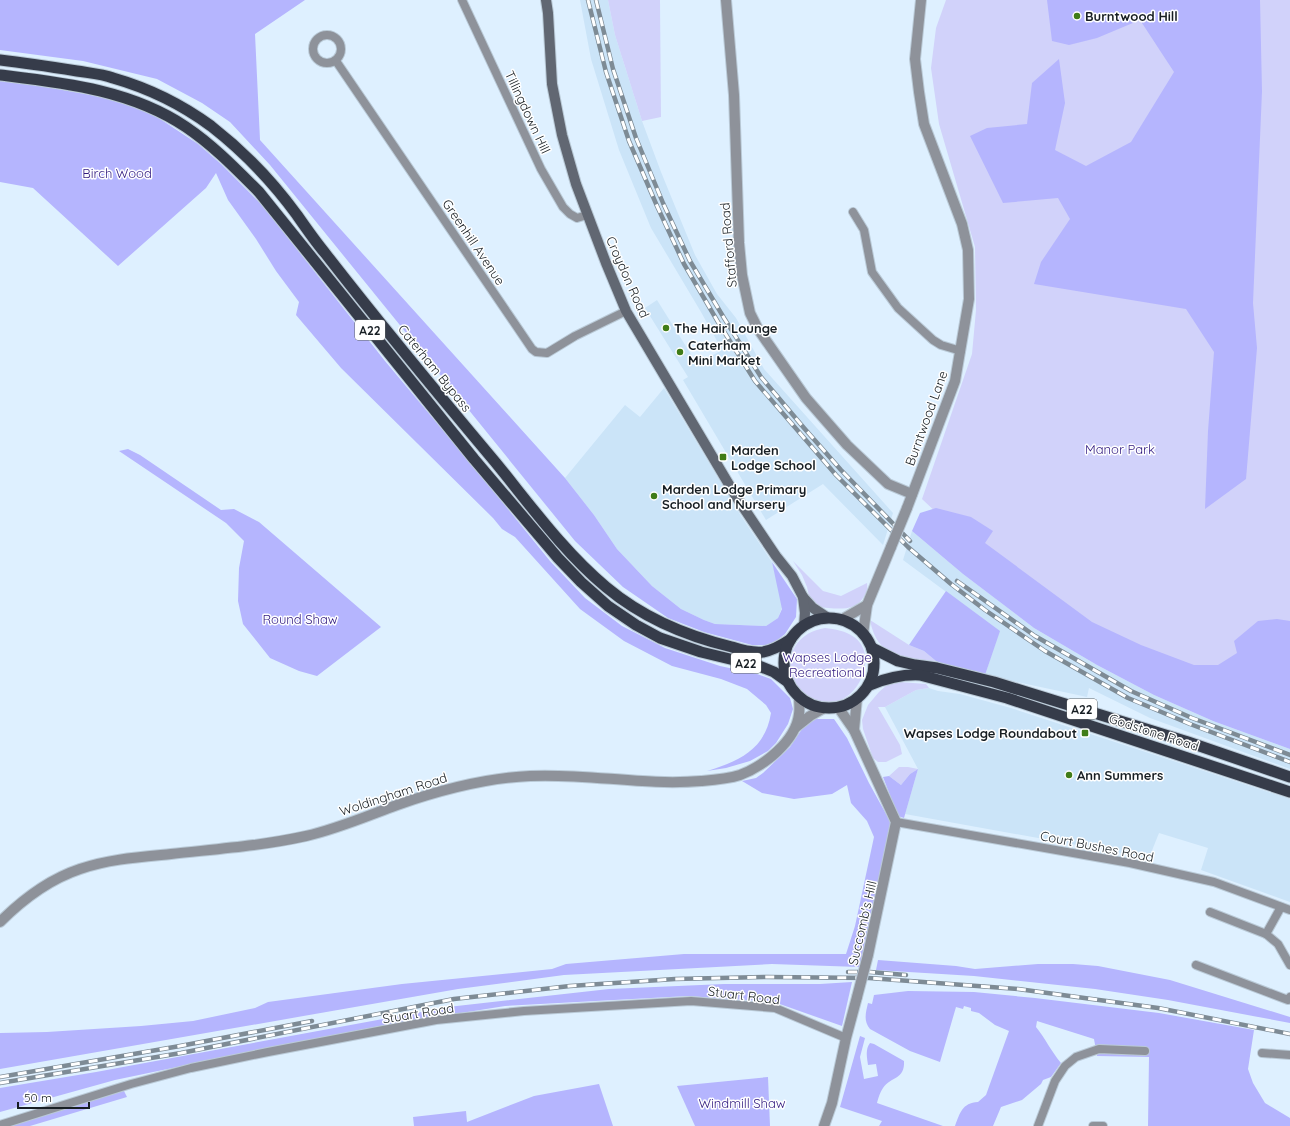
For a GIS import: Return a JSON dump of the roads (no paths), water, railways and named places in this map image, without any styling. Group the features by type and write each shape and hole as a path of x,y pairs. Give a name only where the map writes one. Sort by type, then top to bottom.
{"highway":[{"name":"Caterham Bypass","path":"0,60 42,65 111,77 141,87 168,99 192,112 212,126 272,184 349,284 529,504 573,556 608,589 640,612 669,627 706,641 760,652 775,649 791,639"},
{"name":"Caterham Bypass","path":"0,75 58,82 95,89 120,96 154,109 186,127 204,140 223,156 259,192 470,453 558,558 581,582 608,606 636,625 660,638 701,652 759,666 774,672 788,682"},
{"path":"828,618 841,620 853,625 863,634 872,648 874,664 870,684 858,698 838,708 824,708 811,704 799,697 788,682 784,662 791,639 804,626 815,621 828,618"},
{"name":"Godstone Road","path":"872,648 898,661 937,668 994,682 1188,742 1290,777"},
{"name":"Godstone Road","path":"870,684 890,677 909,674 1014,700 1290,792"},
{"path":"990,694 994,682"},
{"path":"1247,778 1252,764"}],"main road":[{"name":"Croydon Road","path":"546,0 554,91 562,135 576,184 587,215 626,311 737,498 776,556 792,576 803,596 813,608 828,618"},
{"name":"Croydon Road","path":"803,596 805,613 804,626"}],"street":[{"name":"Tillingdown Hill","path":"462,0 541,169 563,207 577,218 587,215"},
{"name":"Stafford Road","path":"726,0 734,95 739,243 742,275 750,313 758,330 806,398 847,445 888,484 912,494"},
{"name":"Burntwood Lane","path":"863,634 867,605 907,508 955,381 969,299 968,250 962,224 924,124 915,59 921,0"},
{"name":"Greenhill Avenue","path":"336,61 532,349 536,352 547,353 575,336 626,311"},
{"path":"853,212 864,230 872,272 898,308 933,340 941,345 961,351"},
{"path":"841,620 867,605"},
{"name":"Woldingham Road","path":"795,729 799,716 799,697"},
{"path":"854,730 858,698"},
{"name":"Woldingham Road","path":"0,922 23,901 58,879 78,869 105,862 130,858 265,844 308,836 448,789 490,780 530,776 559,776 694,782 716,780 740,775 762,764 776,753 795,729 810,716 824,708"},
{"path":"838,708 854,730 896,822"},
{"name":"Court Bushes Road","path":"896,822 1130,863 1214,882 1290,910"},
{"name":"Succomb's Hill","path":"824,1126 832,1103 846,1038 868,955 896,822"},
{"path":"1266,934 1281,907"},
{"path":"1210,912 1266,934 1278,944 1290,965"},
{"path":"1196,966 1288,1000 1290,997"},
{"name":"Stuart Road","path":"0,1125 131,1084 191,1068 436,1020 524,1011 691,1001 775,1008 846,1038"},
{"path":"1038,1126 1055,1081 1065,1066 1076,1057 1099,1050 1145,1051"},
{"path":"1262,1053 1290,1055"},
{"path":"1093,1126 1103,1126"}],"railway":[{"path":"588,0 606,72 629,141 684,264 755,381 836,475 908,547 951,584 985,610 1045,651 1128,698 1190,724 1290,762"},
{"path":"596,0 613,69 636,138 663,203 690,261 761,377 841,470 910,541"},
{"path":"957,581 1035,636 1131,691 1192,718 1290,755"},
{"path":"848,972 906,975"},
{"path":"0,1083 181,1053 454,999 570,986 675,979 767,977 869,978 1018,989 1158,1008 1290,1034"},
{"path":"0,1077 180,1046 312,1021"}],"place":[{"name":"Burntwood Hill","path":"1077,16"},
{"name":"The Hair Lounge","path":"666,328"},
{"name":"Caterham Mini Market","path":"680,352"},
{"name":"Marden Lodge School","path":"723,457"},
{"name":"Marden Lodge Primary School and Nursery","path":"654,496"},
{"name":"Wapses Lodge Roundabout","path":"1085,733"},
{"name":"Ann Summers","path":"1069,775"}],"park label":[{"name":"Birch Wood","path":"117,173"},
{"name":"Manor Park","path":"1120,449"},
{"name":"Round Shaw","path":"300,619"},
{"name":"Wapses Lodge Recreational","path":"827,664"},
{"name":"Windmill Shaw","path":"742,1103"}]}
